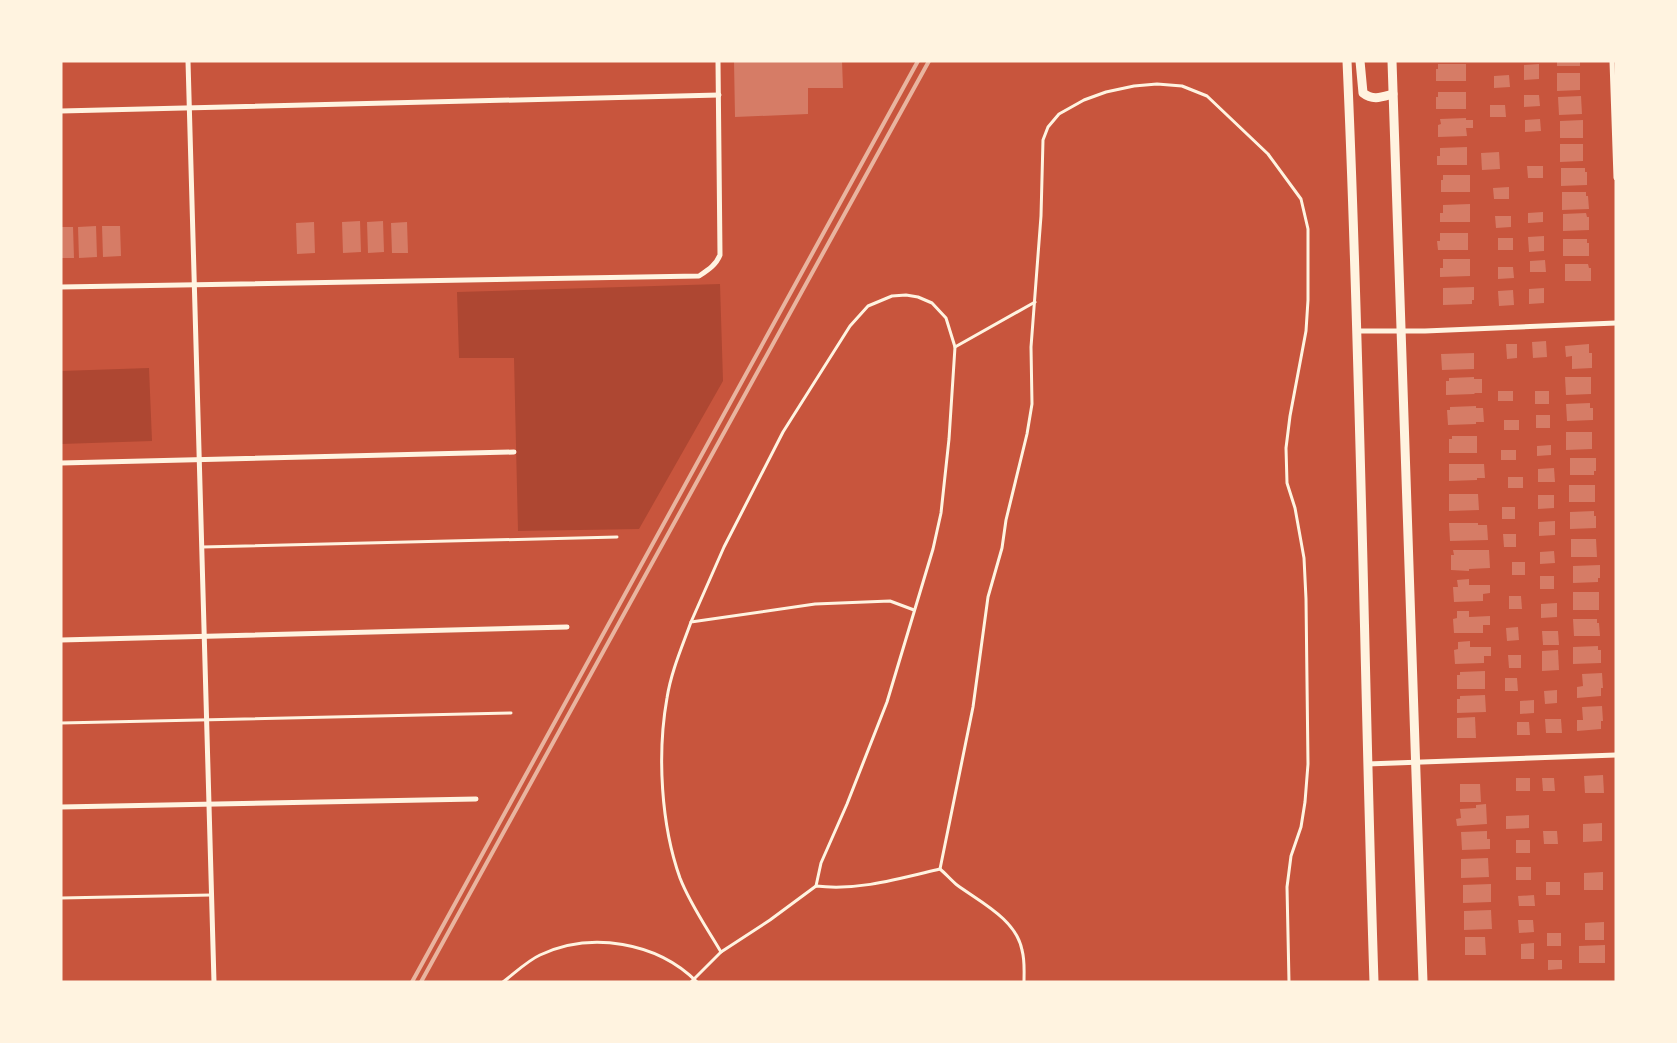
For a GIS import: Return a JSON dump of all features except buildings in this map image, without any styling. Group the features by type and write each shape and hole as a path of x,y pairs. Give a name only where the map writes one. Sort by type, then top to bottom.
{"main road":[{"path":"1347,61 1357,331 1374,982"},
{"path":"1360,61 1363,93 1368,97 1375,98 1393,94"},
{"path":"1392,61 1423,982"}],"street":[{"path":"188,61 214,982"},
{"path":"61,287 699,276 718,260 721,246 718,61"},
{"path":"1612,61 1616,178"},
{"path":"61,110 719,95"},
{"path":"1357,331 1425,331 1616,323"},
{"path":"61,463 514,452"},
{"path":"61,640 567,627"},
{"path":"1367,764 1616,755"},
{"path":"61,807 476,799"}],"lane":[{"path":"940,869 973,707 988,598 1002,548 1006,520 1030,419 1032,404 1031,347 1041,216 1043,140 1048,127 1059,114 1084,100 1106,92 1134,86 1157,84 1182,86 1207,96 1268,154 1301,199 1308,229 1306,331 1286,448 1287,483 1295,508 1304,558 1308,764 1301,827 1291,856 1287,887 1289,982"},
{"path":"692,980 721,952 770,920 816,886 821,863 847,804 887,702 933,549 941,513 949,439 955,347 946,318 932,303 918,297 906,295 892,296 868,306 858,316 783,432 724,547 691,622 677,662 667,697 662,742 663,787 669,838 681,879 699,915 721,952"},
{"path":"955,347 1036,301"},
{"path":"201,548 617,537"},
{"path":"691,622 815,604 890,601 914,610"},
{"path":"61,723 511,713"},
{"path":"816,886 835,888 863,887 940,869"},
{"path":"940,869 956,884 986,904 1005,921 1018,938 1024,963 1024,982"},
{"path":"61,898 211,895"},
{"path":"503,982 538,956 553,949 576,943 601,942 622,944 648,951 672,962 692,980 697,982"}],"shaded area":[{"path":"720,284 723,381 639,529 518,531 514,358 459,358 457,292"},
{"path":"149,368 152,441 61,444 61,371"}],"railway":[{"path":"412,982 918,61"},
{"path":"421,982 929,61"}]}
